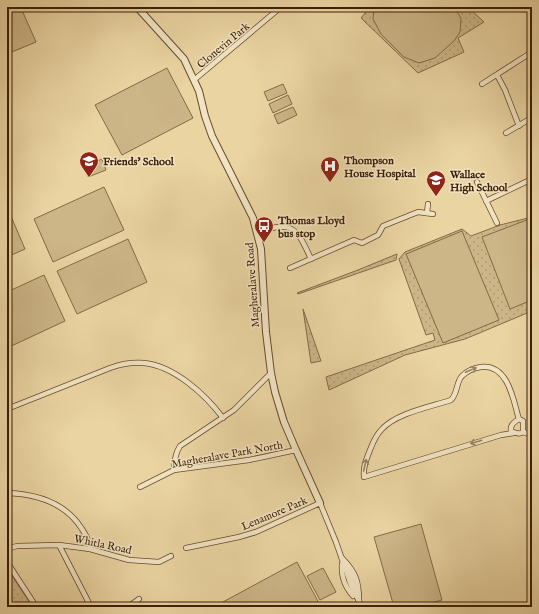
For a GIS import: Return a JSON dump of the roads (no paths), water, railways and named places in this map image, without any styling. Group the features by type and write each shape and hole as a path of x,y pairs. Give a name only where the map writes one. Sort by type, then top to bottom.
{"street":[{"name":"Magheralave Road","path":"137,7 181,55 199,90 205,116 212,136 248,207 257,231 261,253 266,332 271,373 281,410 296,450 342,557 352,568 359,586 360,603 348,590 341,573 342,557"},
{"name":"Clonevin Park","path":"194,80 281,7"},
{"path":"482,84 532,52"},
{"path":"497,75 506,90 519,126"},
{"path":"506,133 528,120"},
{"path":"486,201 532,179"},
{"path":"477,182 497,223"},
{"path":"427,213 428,204"},
{"path":"290,268 354,240 362,243 378,235 383,226 418,212 433,214"},
{"path":"257,231 272,227 286,227 293,230 300,236 310,258"},
{"path":"7,409 110,368 123,364 144,363 166,369 187,382 211,403 223,418"},
{"path":"523,432 522,421 519,419 510,387 498,370 484,366 472,368 460,378 454,397 451,400 407,414 390,422 382,428 374,438 363,469 364,477 494,437 514,433 520,434 523,432 532,435"},
{"path":"174,470 175,458 180,446 223,418 239,405 271,373"},
{"path":"514,433 511,431 512,425 519,419"},
{"name":"Magheralave Park North","path":"140,487 174,470 249,460 296,450"},
{"path":"7,493 26,494 41,498 62,508 72,516 87,537 90,549"},
{"name":"Lenamore Park","path":"186,548 232,539 256,532 320,503"},
{"path":"59,545 91,607"},
{"name":"Whitla Road","path":"7,549 17,546 59,545 90,549 129,560 159,562 171,556"},
{"path":"7,562 33,602 34,607"},
{"path":"128,607 139,599"}],"place":[{"name":"Friends' School","path":"89,178"},
{"name":"Thompson House Hospital","path":"330,183"},
{"name":"Wallace High School","path":"436,197"},
{"name":"Thomas Lloyd bus stop","path":"264,243"}]}
